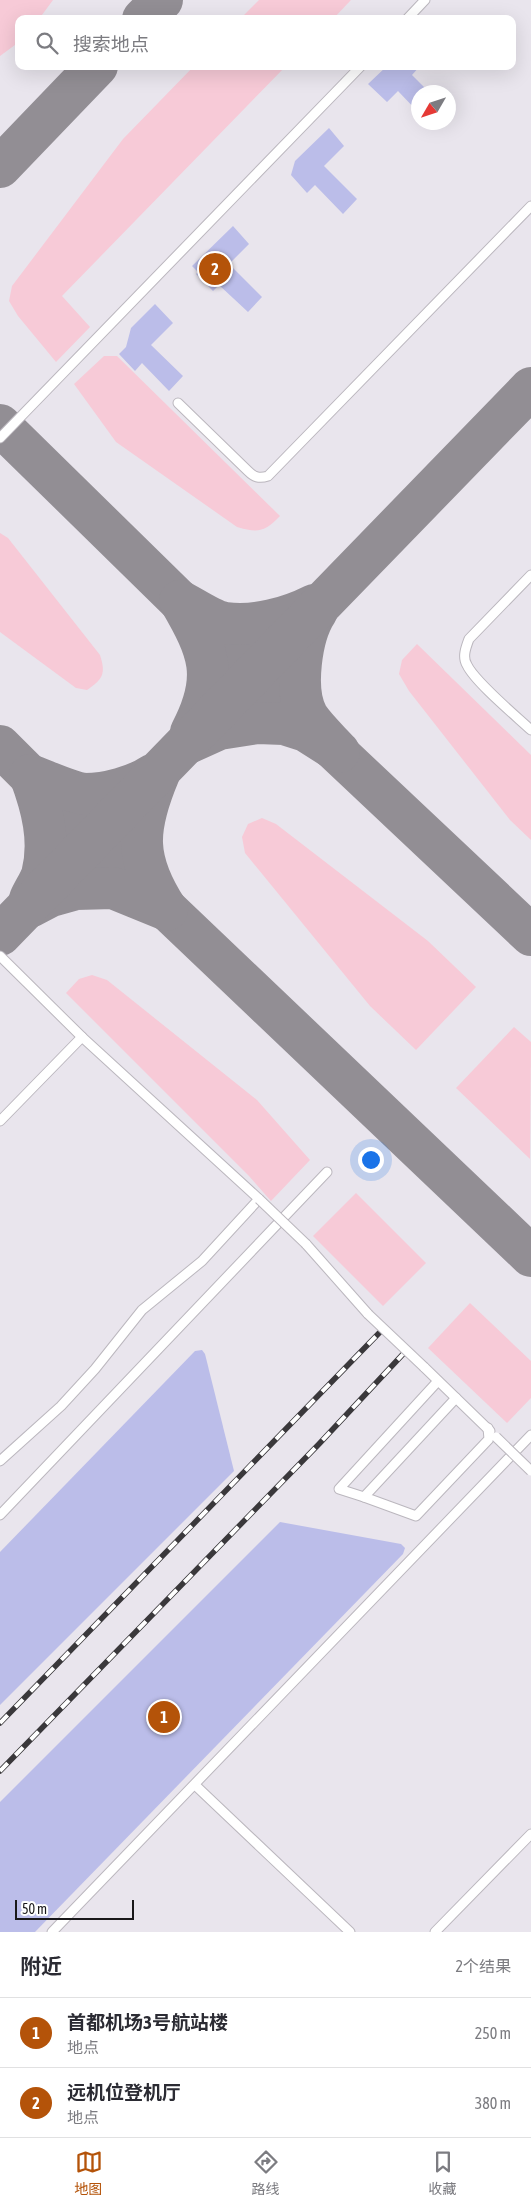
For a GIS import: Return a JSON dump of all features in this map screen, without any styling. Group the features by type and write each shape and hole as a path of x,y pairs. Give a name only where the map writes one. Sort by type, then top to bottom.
{"lane":[{"path":"411,15 425,0"},
{"path":"0,438 357,70"},
{"path":"178,403 254,477 263,478 268,476 531,206"},
{"path":"531,574 469,638 465,651 466,664 475,676 531,730"},
{"path":"0,956 82,1036 306,1244 368,1314 531,1471"},
{"path":"0,1121 82,1036"},
{"path":"0,1515 326,1172"},
{"path":"0,1461 61,1406 142,1310 202,1261 259,1199"},
{"path":"438,1381 339,1489 416,1516 489,1439 488,1428"},
{"path":"364,1497 456,1398"},
{"path":"52,1932 196,1785 531,1435"},
{"path":"196,1785 350,1932"},
{"path":"435,1932 531,1834"}],"shaded area":[{"path":"0,0 53,0 42,15 15,15 15,45 0,56"},
{"path":"259,0 351,0 337,15 244,15"},
{"path":"190,70 282,70 62,296 90,327 56,362 18,316 9,301 12,286 123,139"},
{"path":"104,356 117,356 280,516 261,530 237,527 116,442 74,384"},
{"path":"0,533 8,538 100,655 103,667 102,676 97,683 87,690 76,688 0,632"},
{"path":"417,644 531,755 531,840 510,820 409,691 399,674 402,660"},
{"path":"262,818 276,824 428,941 476,987 416,1050 370,1006 245,853 242,837 248,824"},
{"path":"92,975 107,980 257,1100 310,1160 271,1201 249,1176 66,993 79,979"},
{"path":"514,1027 531,1042 530,1159 456,1088"},
{"path":"356,1193 426,1263 383,1306 313,1236"},
{"path":"470,1303 531,1361 531,1398 507,1423 428,1348"}],"building":[{"path":"383,70 416,70 412,75 422,85 411,85 411,105 398,91 387,102 368,84"},
{"path":"329,128 344,146 324,166 357,199 343,214 315,185 307,193 291,175 295,161"},
{"path":"233,226 249,244 229,264 262,297 248,312 219,285 213,291 196,274 198,272 192,266"},
{"path":"155,304 173,323 151,345 183,376 169,391 142,363 135,371 119,354 126,347 131,328"},
{"path":"202,1350 205,1354 234,1471 0,1705 0,1552 195,1351"},
{"path":"280,1522 401,1544 405,1548 403,1554 35,1932 0,1932 0,1802"}],"taxiway":[{"path":"147,15 162,0"},
{"path":"0,167 93,70"},
{"path":"0,935 531,388"},
{"path":"0,425 253,673 531,935"},
{"path":"191,732 206,695 207,665 198,635 180,601 214,620 236,624 271,620 293,614 314,605"},
{"path":"188,743 219,729 258,723 284,724 306,731 339,752 308,717 303,706 300,678 303,648 311,621 317,611"},
{"path":"0,746 93,839 531,1256"},
{"path":"30,907 51,896 76,889 113,888 167,910 156,892 149,875 142,844 146,811 159,774"},
{"path":"30,899 42,875 46,850 44,824 30,775 85,794 120,789 138,783 152,775"}],"railway":[{"path":"0,1723 382,1330"},
{"path":"0,1771 319,1444 404,1353"}],"place":[{"name":"远机位登机厅","path":"215,269"},
{"name":"首都机场3号航站楼","path":"164,1717"}]}
